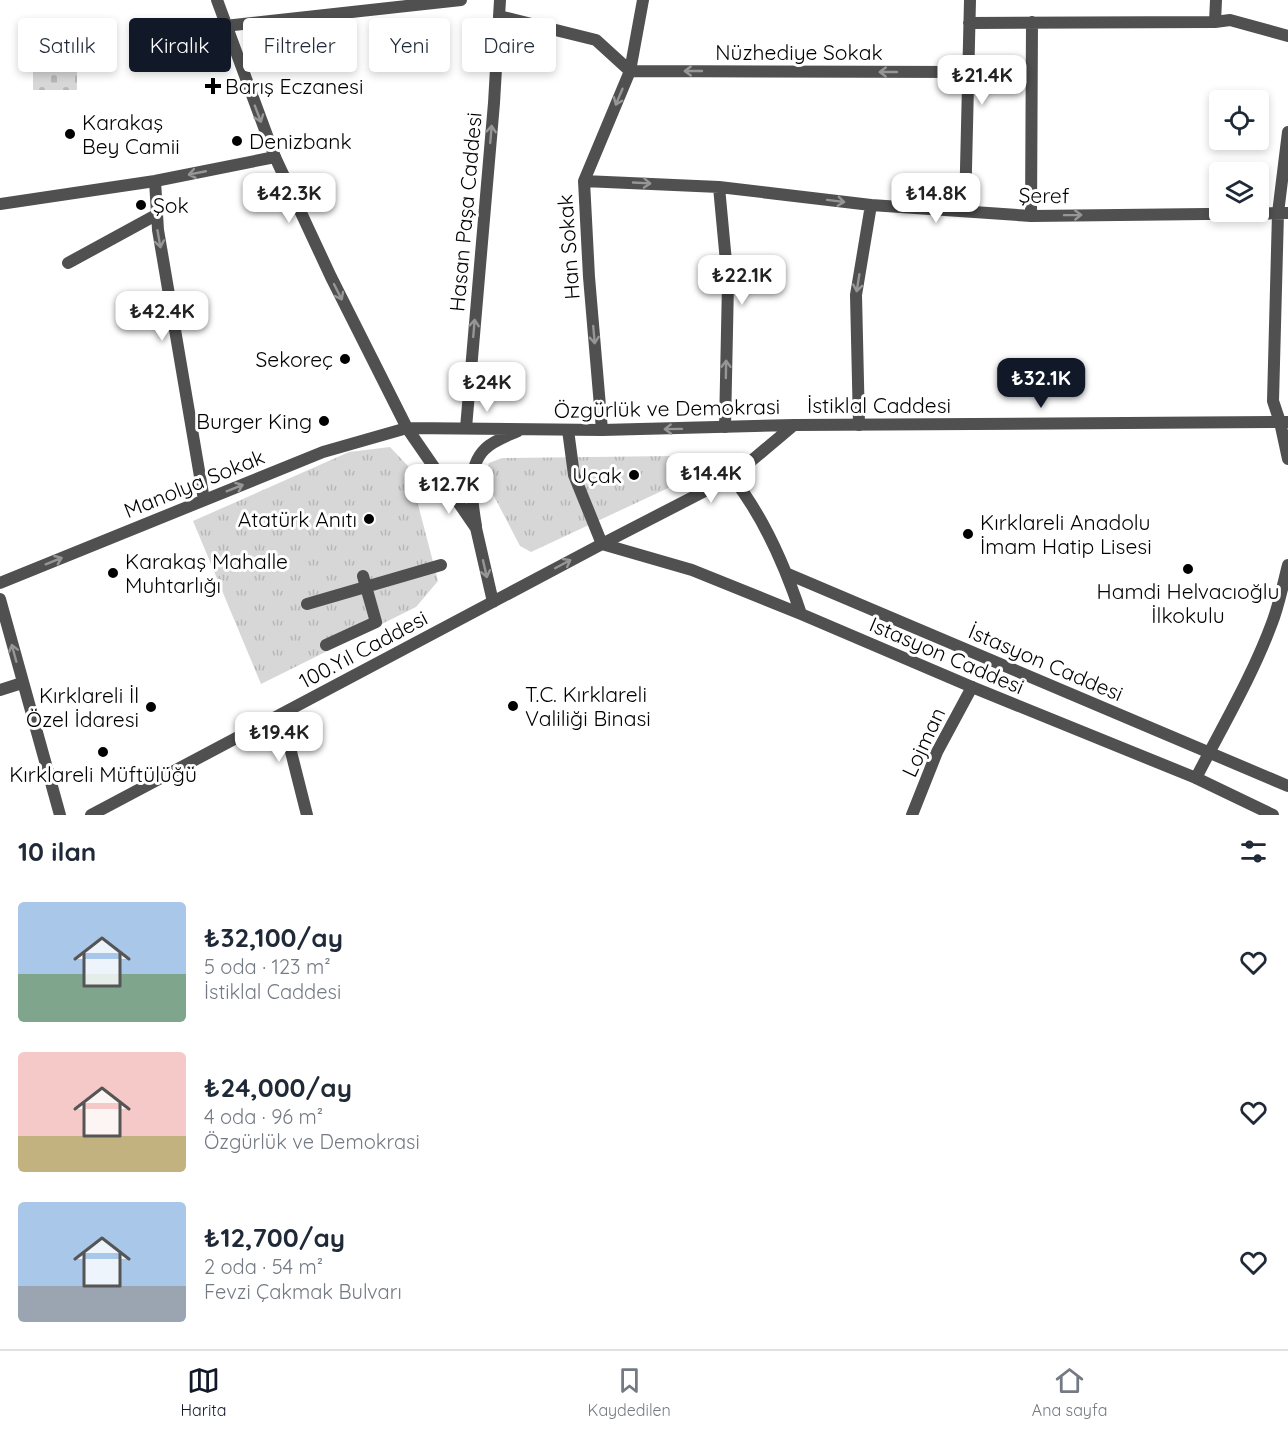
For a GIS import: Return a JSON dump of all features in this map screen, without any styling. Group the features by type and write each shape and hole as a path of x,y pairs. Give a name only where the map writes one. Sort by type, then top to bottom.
{"street":[{"path":"217,0 223,18"},
{"path":"231,25 461,0"},
{"name":"Hasan Paşa Caddesi","path":"466,428 494,103 500,0"},
{"name":"Han Sokak","path":"602,430 589,277 584,181 630,70 643,0"},
{"path":"965,211 970,0"},
{"path":"1215,22 1216,0"},
{"path":"499,16 596,40 630,70"},
{"path":"969,23 1215,22 1230,20 1288,36"},
{"path":"1031,216 1032,22"},
{"path":"231,42 274,157 407,428 476,528"},
{"name":"Nüzhediye Sokak","path":"630,70 968,72"},
{"path":"1288,132 1273,401 1284,422 1288,459"},
{"path":"0,204 155,181 274,157"},
{"path":"155,181 156,215 204,500"},
{"name":"Şeref","path":"584,181 718,187 871,205 1031,216 1283,213"},
{"path":"718,187 728,283 725,427"},
{"path":"859,425 856,295 871,205"},
{"path":"68,262 156,215"},
{"name":"İstiklal Caddesi","path":"794,425 1284,422"},
{"name":"Özgürlük ve Demokrasi","path":"407,428 602,430 794,425"},
{"name":"Özgürlük ve Demokrasi","path":"493,602 732,477 794,425"},
{"name":"Manolya Sokak","path":"0,583 323,452 407,428"},
{"path":"493,602 471,497 477,462 484,449 521,429"},
{"path":"568,430 574,475 602,544"},
{"path":"732,477 749,499 788,574 801,614"},
{"name":"Istasyon Caddesi","path":"602,544 692,570 801,614 972,687 1196,778 1273,815"},
{"path":"307,604 365,582 441,565"},
{"path":"1196,778 1240,696 1272,623 1288,565"},
{"name":"İstasyon Caddesi","path":"788,574 1288,786"},
{"path":"326,645 376,622 365,582"},
{"path":"0,599 59,812"},
{"name":"100.Yıl Caddesi","path":"91,815 493,602"},
{"path":"0,690 22,683"},
{"name":"Lojman","path":"912,815 937,752 972,687"},
{"path":"290,710 288,736 307,815"}],"green space":[{"path":"33,72 77,72 77,90 33,90"},
{"path":"390,447 408,466 438,581 416,607 261,684 193,521 349,452"},
{"path":"673,456 684,460 686,473 679,483 531,552 520,546 484,477 489,463 502,458"}],"place":[{"name":"Barış Eczanesi","path":"213,86"},
{"name":"Karakaş Bey Camii","path":"70,134"},
{"name":"Denizbank","path":"237,141"},
{"name":"Şok","path":"141,205"},
{"name":"Sekoreç","path":"345,359"},
{"name":"Burger King","path":"324,421"},
{"name":"Uçak","path":"634,475"},
{"name":"Atatürk Anıtı","path":"369,519"},
{"name":"Kırklareli Anadolu İmam Hatip Lisesi","path":"968,534"},
{"name":"Hamdi Helvacıoğlu İlkokulu","path":"1188,569"},
{"name":"Karakaş Mahalle Muhtarlığı","path":"113,573"},
{"name":"T.C. Kırklareli Valiliği Binasi","path":"513,706"},
{"name":"Kırklareli İl Özel İdaresi","path":"151,707"},
{"name":"Kırklareli Müftülüğü","path":"103,752"}]}
